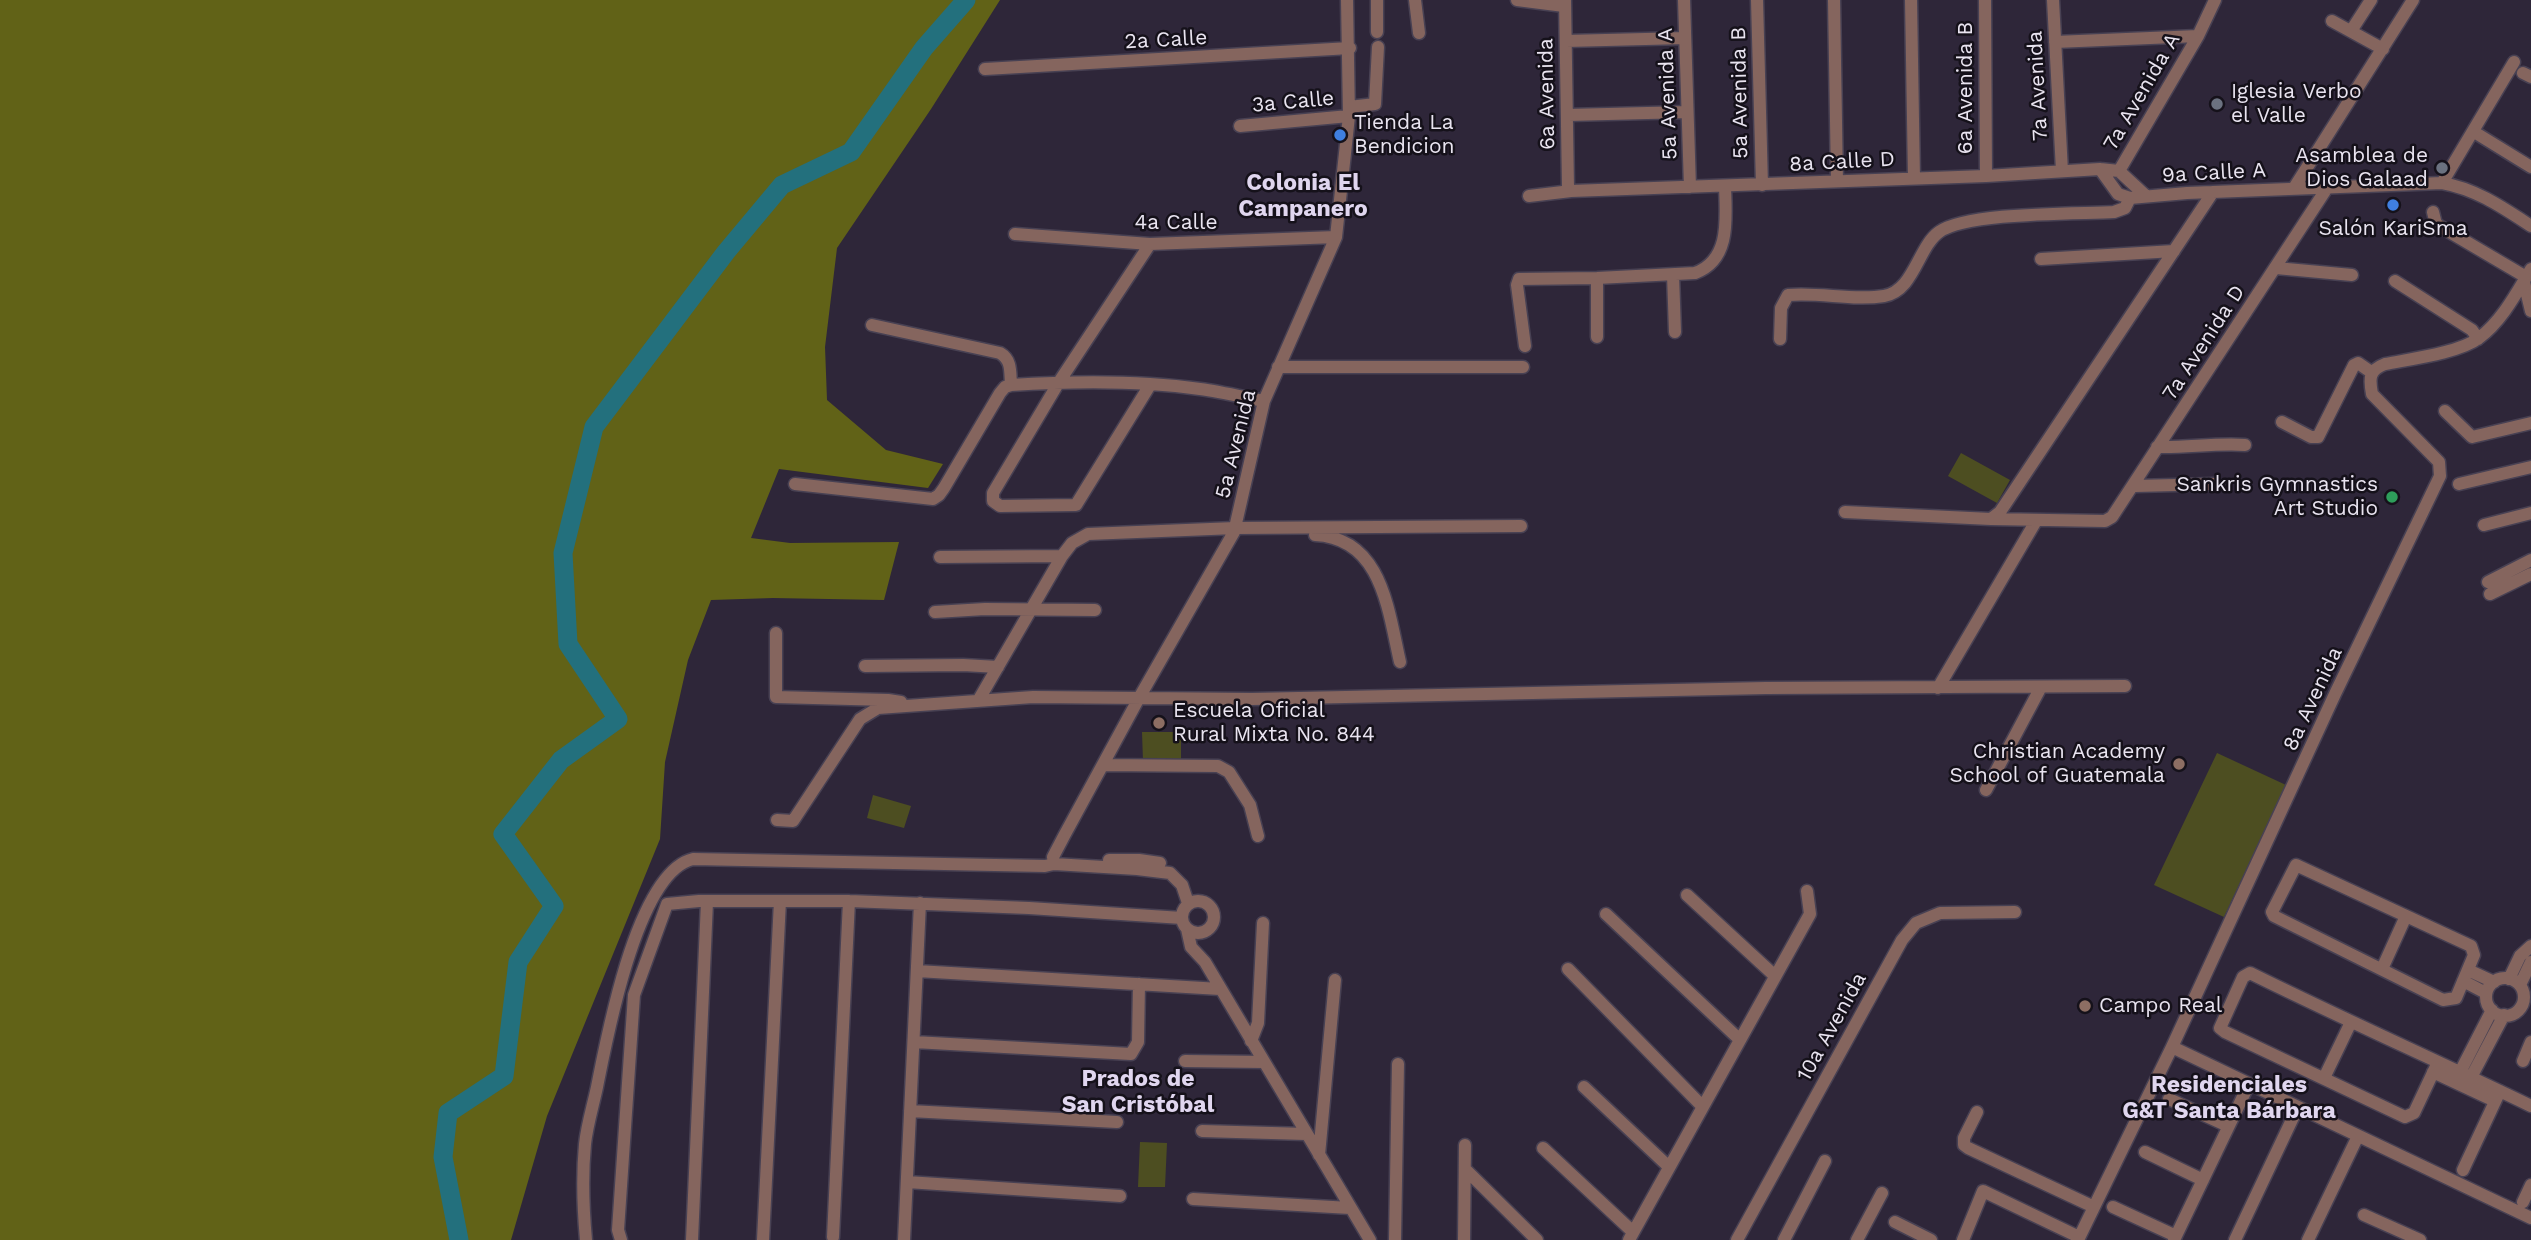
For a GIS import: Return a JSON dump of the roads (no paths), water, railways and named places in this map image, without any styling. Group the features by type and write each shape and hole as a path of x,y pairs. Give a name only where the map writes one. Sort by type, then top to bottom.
{"street":[{"name":"5a Avenida","path":"1054,864 1053,858 1102,765 1234,530 1264,401 1336,237 1349,112 1350,48 1347,0"},
{"path":"1377,0 1377,32"},
{"path":"1415,0 1419,33"},
{"path":"1517,0 1565,3"},
{"name":"5a Avenida A","path":"1684,0 1690,187"},
{"name":"5a Avenida B","path":"1757,0 1762,185"},
{"path":"1834,0 1837,181"},
{"path":"1912,0 1914,178"},
{"name":"6a Avenida B","path":"1985,0 1986,176"},
{"name":"7a Avenida","path":"2053,0 2062,171"},
{"name":"7a Avenida A","path":"2146,196 2119,170 2215,0"},
{"path":"2351,31 2371,0"},
{"path":"2294,188 2413,0"},
{"name":"6a Avenida","path":"1565,3 1569,189"},
{"path":"2332,21 2383,49"},
{"path":"2055,42 2197,36"},
{"path":"1566,41 1685,38"},
{"name":"3a Calle","path":"1240,125 1349,112 1375,104 1378,47"},
{"name":"2a Calle","path":"985,69 1350,48"},
{"path":"2442,183 2514,62"},
{"path":"1568,115 1688,112"},
{"path":"2479,135 2531,167"},
{"name":"7a Avenida A","path":"2101,169 2118,194 2130,198"},
{"name":"8a Calle D","path":"1529,196 1569,189 1724,187 2119,170"},
{"name":"9a Calle A","path":"1780,339 1781,309 1788,295 1808,293 1887,296 1902,286 1936,234 1965,221 1978,219 2114,212 2125,208 2130,198 2146,196 2442,183 2483,195 2531,226"},
{"path":"1525,346 1518,279 1673,275 1708,269 1718,255 1726,229 1724,187"},
{"name":"7a Avenida D","path":"2036,521 2105,521 2112,517 2135,486 2157,447 2327,188"},
{"path":"1992,519 2000,512 2213,192"},
{"path":"2433,212 2436,224 2527,276"},
{"name":"4a Calle","path":"1015,233 1150,244 1336,237"},
{"path":"1150,244 1059,382 993,493 993,501 1000,506 1076,505 1150,385"},
{"path":"2041,260 2174,251"},
{"path":"2276,268 2352,275"},
{"path":"1673,275 1675,331"},
{"path":"2527,276 2531,311"},
{"path":"2282,422 2311,437 2318,437 2354,365 2358,363 2371,372 2385,364 2444,352 2478,339 2499,318 2527,276"},
{"path":"1597,278 1597,337"},
{"path":"2395,281 2472,330 2478,339"},
{"path":"872,325 1000,353 1007,357 1010,363 1011,385"},
{"path":"1278,368 1523,367"},
{"name":"8a Avenida","path":"2079,1239 2440,476 2439,462 2372,394 2369,380 2371,372"},
{"path":"795,484 933,499 944,488 1000,393 1011,385 1059,382 1150,385 1199,389 1264,401"},
{"path":"2445,411 2472,437 2531,423"},
{"path":"2157,447 2189,448 2216,443 2245,445"},
{"path":"2459,484 2531,467"},
{"path":"2135,486 2215,484"},
{"path":"1845,512 2036,521 1938,688"},
{"path":"2484,525 2531,513"},
{"path":"978,701 1062,556 1072,543 1088,534 1521,526"},
{"path":"1234,530 1329,536 1342,540 1356,550 1368,561 1382,587 1400,662"},
{"path":"940,557 1062,556"},
{"path":"2531,560 2489,588 2531,574"},
{"path":"934,612 1095,610"},
{"path":"776,633 776,697 888,700 922,706"},
{"path":"865,666 998,667"},
{"path":"777,820 793,821 860,719 878,708 1033,697 1266,699 1766,688 2125,686"},
{"path":"1986,790 2041,687"},
{"path":"1102,765 1224,768 1250,805 1258,836"},
{"path":"586,1240 583,1202 585,1141 609,1025 628,955 652,900 678,866 693,859 1045,866 1054,864 1088,867 1125,864 1181,872 1188,881 1191,902"},
{"path":"2296,864 2406,916 2471,946 2474,955 2456,998 2443,1000 2274,916 2272,912 2296,864"},
{"path":"1544,1148 1631,1236 1810,914 1807,891"},
{"path":"1688,895 1775,976"},
{"path":"763,1240 780,901"},
{"path":"621,1240 618,1230 634,995 667,904 780,901 920,903 1185,923 1196,933 1205,932 1213,924 1213,909 1205,901 1191,902 1183,910 1185,923 1191,947 1205,962 1370,1240"},
{"path":"832,1239 849,901"},
{"path":"692,1240 707,902"},
{"path":"904,1240 920,903"},
{"name":"10a Avenida","path":"1737,1240 1902,940 1916,923 1940,913 2015,912"},
{"path":"1606,914 1739,1039"},
{"path":"2382,969 2406,916"},
{"path":"1251,1041 1258,1023 1262,923"},
{"path":"1205,932 1205,962"},
{"path":"2522,997 2521,956 2531,946"},
{"path":"2465,976 2486,993 2488,1005 2498,1013 2510,1015 2522,997 2531,962"},
{"path":"1568,969 1702,1106"},
{"path":"917,971 1220,989"},
{"path":"2498,1013 2457,1077 2414,1113 2404,1117 2220,1028 2243,977 2250,973 2457,1077 2498,1096 2531,1106"},
{"path":"2465,976 2494,982 2522,997"},
{"path":"1319,1155 1335,980"},
{"path":"2486,993 2494,982"},
{"path":"914,1042 1131,1054 1138,1042 1139,984"},
{"path":"2324,1078 2351,1022"},
{"path":"2523,1061 2531,1042"},
{"path":"2172,1047 2531,1218"},
{"path":"1185,1061 1264,1062"},
{"path":"1395,1240 1398,1064"},
{"path":"2113,1207 2175,1238 2249,1084"},
{"path":"1584,1087 1669,1167"},
{"path":"2463,1170 2498,1096"},
{"path":"2169,1100 2228,1126"},
{"path":"2235,1240 2298,1107"},
{"path":"910,1111 1117,1122"},
{"path":"1977,1112 1964,1138 1968,1149 2094,1207"},
{"path":"1202,1131 1306,1134"},
{"path":"2308,1240 2358,1136"},
{"path":"1464,1240 1465,1145"},
{"path":"2145,1152 2203,1180"},
{"path":"1789,1238 1825,1161"},
{"path":"1465,1169 1536,1240"},
{"path":"907,1182 1120,1196"},
{"path":"2523,1202 2531,1185"},
{"path":"1963,1240 1983,1191 2079,1239"},
{"path":"1857,1240 1882,1193"},
{"path":"1193,1199 1350,1208"},
{"path":"2364,1215 2400,1236 2420,1240"},
{"path":"1895,1222 1931,1240"}],"waterway":[{"path":"459,1240 443,1157 448,1113 504,1076 518,962 554,906 503,834 561,760 618,719 568,644 563,553 594,427 726,252 782,185 851,152 924,48 966,0"}],"place":[{"name":"Iglesia Verbo el Valle","path":"2217,104"},
{"name":"Tienda La Bendicion","path":"1340,135"},
{"name":"Asamblea de Dios Galaad","path":"2442,168"},
{"name":"Salón KariSma","path":"2393,205"},
{"name":"Sankris Gymnastics Art Studio","path":"2392,497"},
{"name":"Escuela Oficial Rural Mixta No. 844","path":"1159,723"},
{"name":"Christian Academy School of Guatemala","path":"2179,764"},
{"name":"Campo Real","path":"2085,1006"}],"district":[{"name":"Colonia El Campanero","path":"1303,196"},
{"name":"Prados de San Cristóbal","path":"1138,1092"},
{"name":"Residenciales G&T Santa Bárbara","path":"2229,1098"}]}
